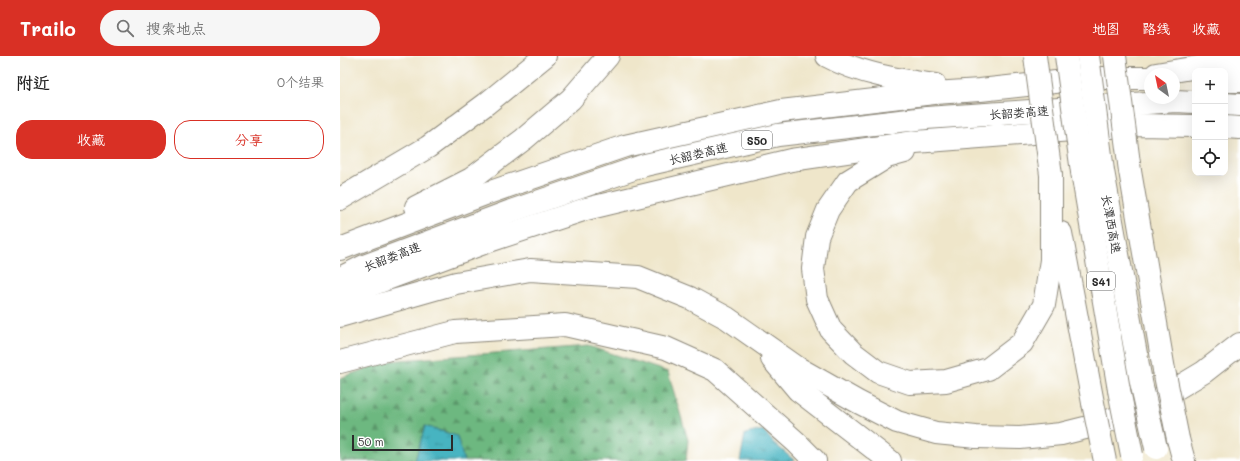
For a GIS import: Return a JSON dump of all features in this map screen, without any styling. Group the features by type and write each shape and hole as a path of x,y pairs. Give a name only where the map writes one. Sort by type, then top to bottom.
{"highway":[{"path":"340,199 428,146 486,104 545,56"},
{"path":"340,240 397,216 471,179 524,139 571,99 608,56"},
{"path":"827,56 841,64 897,80 980,90"},
{"path":"1035,56 1051,175 1074,305 1105,461"},
{"name":"长潭西高速","path":"1066,56 1157,454"},
{"name":"长潭西高速","path":"1088,56 1092,172 1119,390 1133,458"},
{"path":"1114,56 1130,171 1164,370 1184,461"},
{"path":"1180,70 1240,60"},
{"path":"340,249 485,194 626,146 781,111 927,94 1093,78 1143,77"},
{"path":"1180,79 1192,79"},
{"path":"1228,81 1240,81"},
{"name":"长韶娄高速","path":"340,278 364,266 511,211 645,165 778,135 926,118 1176,101 1192,102"},
{"path":"1228,104 1240,105"},
{"name":"长韶娄高速","path":"340,299 370,285 492,240 586,209 791,160 915,142 1137,125 1192,126"},
{"path":"1228,127 1240,128"},
{"path":"954,139 887,157 848,181 828,210 817,237 813,269 817,299 831,330 853,353 878,372 910,382 946,381 988,369 1022,343 1044,305 1051,260 1051,175"},
{"path":"340,316 456,283 530,270 638,277 690,298 727,318 798,368 897,422 936,433 976,437 1020,438 1061,434 1101,424 1154,402 1204,372 1240,344"},
{"path":"340,362 455,332 565,325 666,348 715,370 796,442 815,461"},
{"path":"755,338 798,390 890,461"}],"green space":[{"path":"589,346 668,372 688,440 686,461 464,461 457,436 425,426 415,461 340,461 340,378 388,361"}],"water":[{"path":"425,426 457,436 464,461 415,461"},
{"path":"763,430 773,442 795,461 740,461 745,434"}]}
